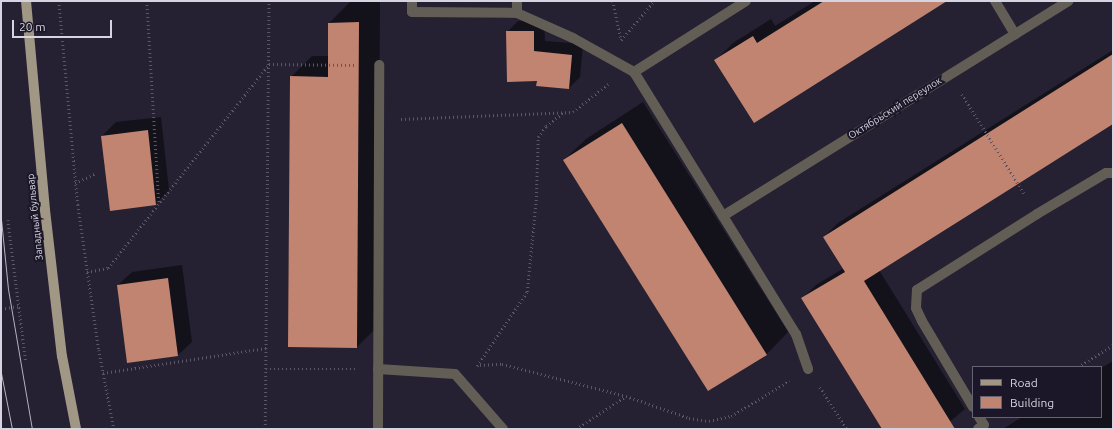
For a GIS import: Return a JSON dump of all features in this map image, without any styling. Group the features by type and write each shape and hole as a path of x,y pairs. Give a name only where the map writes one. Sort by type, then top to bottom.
{"main road":[{"name":"Западный бульвар","path":"26,1 45,210 62,356 76,429"}],"street":[{"path":"412,1 412,12 517,13 573,38 630,70 796,334 808,369"},
{"path":"517,1 517,13"},
{"path":"630,70 746,1"},
{"path":"995,1 1015,34"},
{"name":"Октябрьский переулок","path":"723,216 1068,1"},
{"path":"378,429 379,66"},
{"path":"972,405 922,321 916,308 917,290 1037,214 1106,173 1113,173"},
{"path":"378,369 455,374 503,429"},
{"path":"978,429 984,426 980,418"}],"path":[{"path":"59,1 75,183 86,272 114,429"},
{"path":"147,1 159,203"},
{"path":"265,429 269,1"},
{"path":"378,120 573,112 630,70 621,40 613,1"},
{"path":"621,40 654,1"},
{"path":"86,272 108,268 269,64"},
{"path":"269,64 379,66"},
{"path":"950,74 1037,214"},
{"path":"479,365 527,292 536,201 538,137 546,126 565,112"},
{"path":"75,183 96,173"},
{"path":"8,220 26,362"},
{"path":"1,308 18,306"},
{"path":"1080,366 1113,345"},
{"path":"103,373 266,348"},
{"path":"455,374 479,365 502,364 626,396 689,418 709,421 731,416 808,369 847,429"},
{"path":"266,369 378,369"},
{"path":"576,429 626,396"}],"building":[{"path":"824,1 947,1 754,123 714,60 753,36 757,43"},
{"path":"359,22 357,348 288,347 290,76 328,77 328,23"},
{"path":"506,31 534,31 534,51 572,55 569,89 536,86 537,81 507,82"},
{"path":"1113,54 1113,124 864,281 955,429 882,429 801,298 845,272 823,237"},
{"path":"622,123 767,355 708,391 563,160"},
{"path":"148,130 156,205 110,211 101,136"},
{"path":"168,278 178,356 127,363 117,285"}],"tram line":[{"path":"1,219 8,289 32,429"},
{"path":"1,373 12,429"}]}
